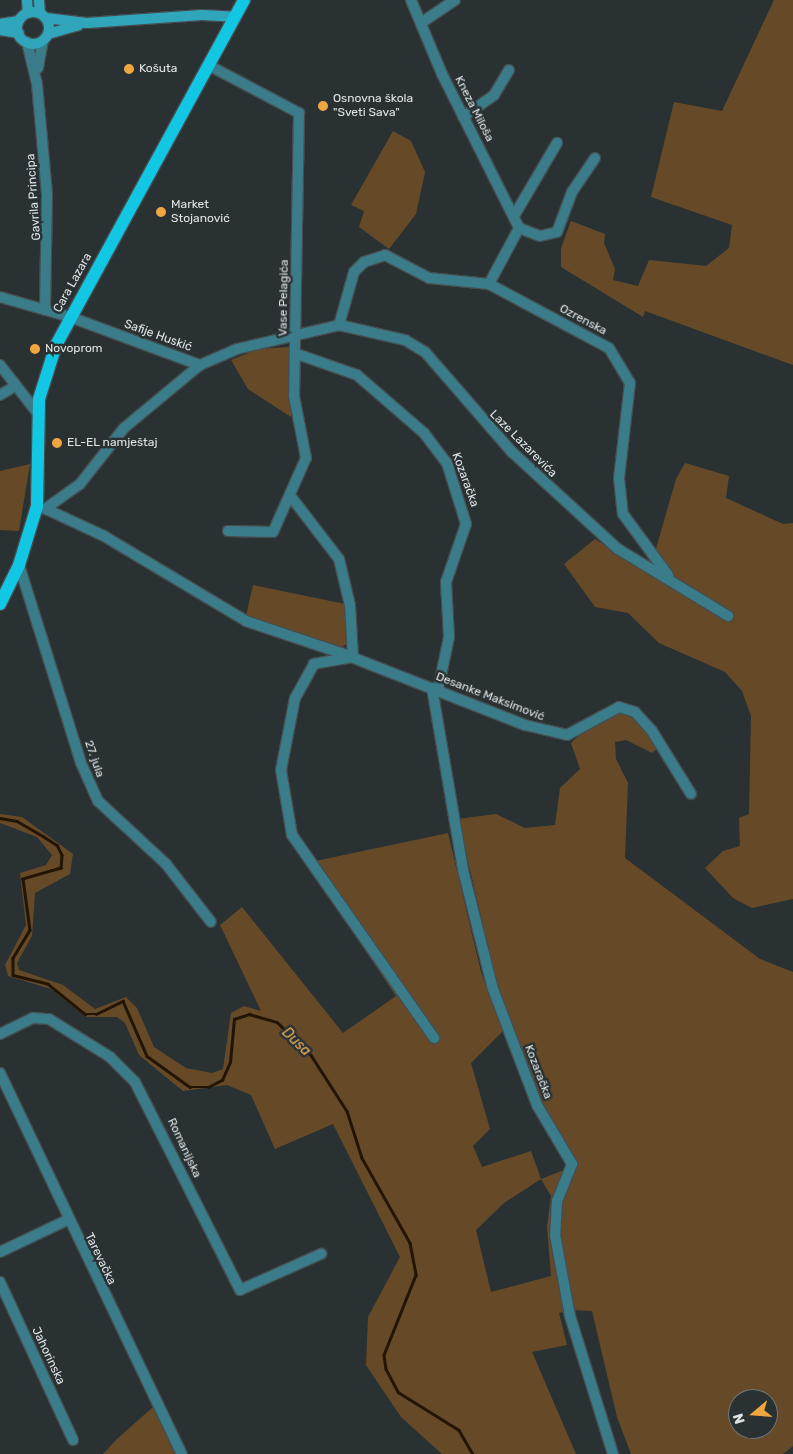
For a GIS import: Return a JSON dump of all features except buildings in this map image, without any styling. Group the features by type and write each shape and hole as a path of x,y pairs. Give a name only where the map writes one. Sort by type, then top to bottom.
{"main road":[{"name":"Cara Lazara","path":"0,604 42,508 39,415 44,378 70,317 244,0"}],"street":[{"path":"27,0 28,13"},
{"path":"39,0 45,37"},
{"name":"Kneza Miloša","path":"411,0 463,117 519,228"},
{"path":"421,23 456,0"},
{"path":"28,13 87,23 202,15 235,17"},
{"path":"0,24 19,21 28,13"},
{"path":"19,21 19,34"},
{"path":"0,30 19,34 27,42 87,23"},
{"name":"Gavrila Principa","path":"37,84 45,37"},
{"name":"Gavrila Principa","path":"27,42 37,84 49,253 45,310"},
{"name":"Vase Pelagića","path":"208,66 299,112 295,411 306,458 292,498 272,532 228,532"},
{"path":"463,117 494,96 509,70"},
{"path":"514,216 557,143"},
{"path":"489,284 519,228 540,236 557,232 572,192 595,158"},
{"name":"Ozrenska","path":"339,325 348,282 364,262 375,257 394,257 428,278 489,284 601,343 620,359 630,394 619,478 623,514 642,545 679,586"},
{"name":"Safije Huskić","path":"0,297 70,317 200,365 237,349 295,334"},
{"name":"Laze Lazarevića","path":"295,334 339,325 405,340 425,352 486,428 551,490 618,549 728,616"},
{"name":"Kozaračka","path":"296,354 357,375 424,433 448,463 466,524 446,582 450,637 435,689 463,870 491,980 537,1105 572,1164 557,1201 555,1235 570,1316 613,1454"},
{"path":"0,365 14,387 39,415"},
{"path":"42,508 80,484 124,428 200,365"},
{"path":"0,395 14,387"},
{"path":"292,498 339,560 350,606 353,657"},
{"name":"Desanke Maksimović","path":"42,508 104,536 246,622 353,657 554,735 567,735 619,707 635,712 652,731 691,794"},
{"name":"27. jula","path":"18,565 81,763 98,801 166,864 211,922"},
{"name":"Desanke Maksimović","path":"353,657 325,659 306,673 295,698 281,770 285,804 298,848 434,1038"},
{"name":"Romanijska","path":"0,1034 33,1018 49,1019 110,1057 135,1082 240,1290 321,1254"},
{"name":"Tarevačka","path":"0,1074 67,1220 182,1454"},
{"path":"0,1252 67,1220"},
{"name":"Jahorinska","path":"0,1282 73,1440"}],"shaded area":[{"path":"774,0 793,0 793,365 645,311 643,317 561,267 561,248 571,221 605,234 604,243 615,269 613,280 638,286 649,260 706,266 729,248 732,225 651,197 674,102 722,111"},
{"path":"393,131 411,141 425,172 416,214 389,249 359,227 364,211 351,205"},
{"path":"289,347 293,354 291,417 248,389 231,360 258,349"},
{"path":"685,463 729,476 726,498 783,524 793,523 793,899 752,908 733,898 705,868 723,851 740,846 739,818 749,814 751,716 742,691 725,672 659,643 628,613 595,607 564,564 595,539 649,573 676,479"},
{"path":"30,464 19,531 0,530 0,471"},
{"path":"253,585 345,604 347,644 340,648 246,616"},
{"path":"619,712 633,715 659,747 652,753 626,740 615,742 616,759 628,783 625,858 760,959 793,972 793,1446 783,1454 631,1454 617,1417 592,1311 573,1310 559,1313 567,1345 532,1352 576,1454 442,1454 401,1417 366,1365 368,1317 400,1257 333,1124 275,1149 251,1095 227,1085 183,1091 139,1055 125,1023 117,1017 86,1017 51,989 8,976 5,965 26,925 20,873 46,865 52,855 37,837 0,823 0,814 22,817 73,854 70,874 35,893 32,936 17,963 19,970 63,985 95,1009 126,997 137,1008 154,1047 186,1068 212,1073 223,1069 231,1013 244,1006 261,1011 220,925 242,907 343,1033 396,996 306,863 448,833 481,972 503,1031 471,1063 490,1129 473,1146 482,1167 531,1151 541,1179 577,1165 546,1119 498,988 458,819 496,814 525,828 555,825 560,788 580,769 571,743 586,729","holes":["541,1179 551,1196 547,1227 551,1276 491,1292 476,1230 504,1203"]},
{"path":"153,1407 175,1454 103,1454 117,1439"}],"waterway":[{"name":"Dusa","path":"0,818 17,821 43,836 57,845 62,855 61,868 23,879 30,930 13,958 13,975 48,984 85,1014 96,1014 123,1001 147,1056 190,1087 208,1087 222,1080 230,1062 234,1019 249,1014 277,1022 311,1055 347,1111 362,1158 410,1243 416,1275 384,1355 386,1369 398,1392 459,1430 473,1454"}],"place":[{"name":"Košuta","path":"129,69"},
{"name":"Osnovna škola \"Sveti Sava\"","path":"323,106"},
{"name":"Market Stojanović","path":"161,212"},
{"name":"Novoprom","path":"35,349"},
{"name":"EL-EL namještaj","path":"57,443"}]}
